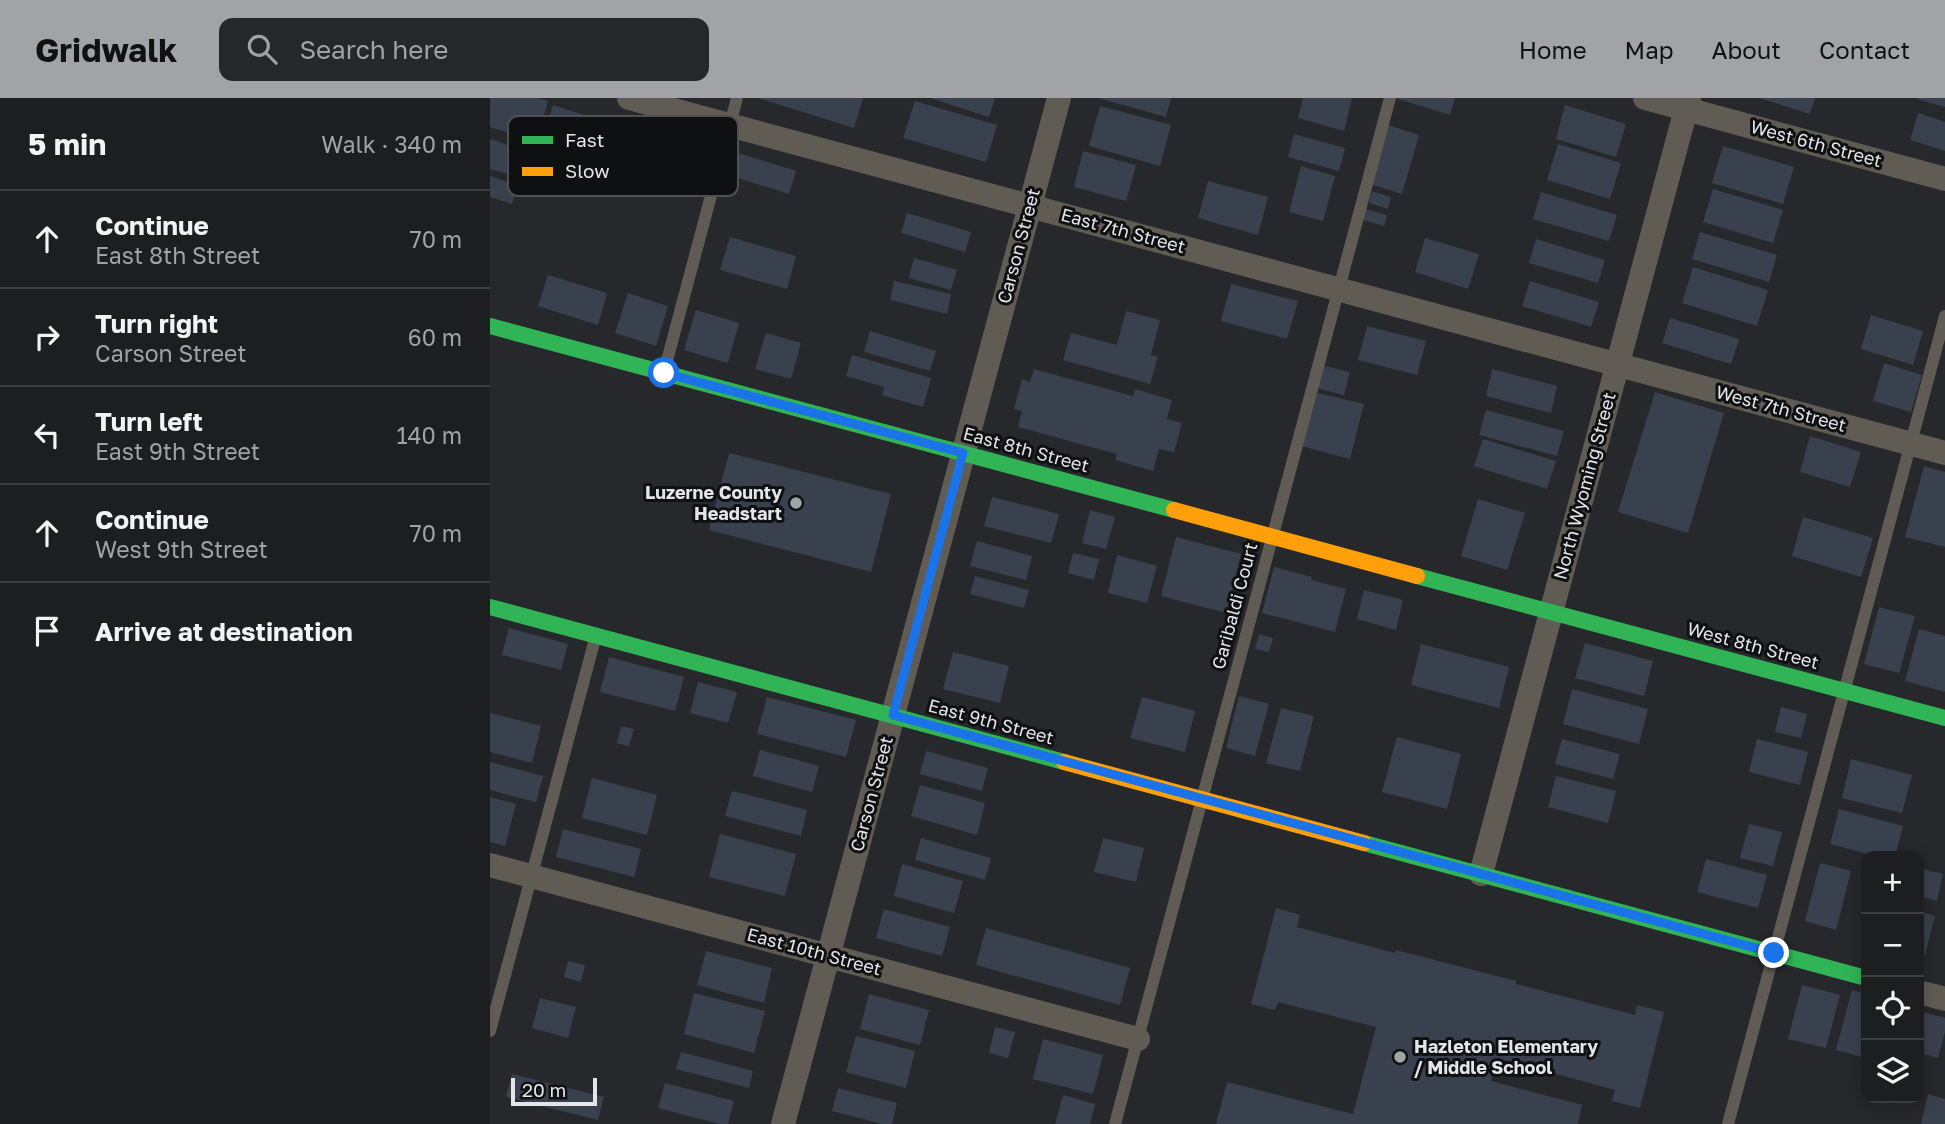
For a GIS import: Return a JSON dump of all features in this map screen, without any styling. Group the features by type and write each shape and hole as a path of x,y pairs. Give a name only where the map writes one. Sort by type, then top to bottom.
{"street":[{"name":"East 7th Street","path":"629,98 696,116"},
{"name":"Carson Street","path":"783,1124 1059,98"},
{"name":"West 6th Street","path":"1645,98 1688,104 1945,179"},
{"name":"North Wyoming Street","path":"1481,874 1688,104"},
{"name":"East 7th Street","path":"738,127 1618,365"},
{"name":"East 8th Street","path":"490,326 1551,612"},
{"name":"West 7th Street","path":"1618,365 1945,453"},
{"name":"East 9th Street","path":"490,607 1862,977"},
{"name":"West 8th Street","path":"1551,612 1945,718"},
{"name":"East 10th Street","path":"490,865 1138,1039"},
{"path":"1924,993 1945,999"}],"lane":[{"path":"732,116 737,98"},
{"name":"Garibaldi Court","path":"1115,1124 1390,98"},
{"path":"664,373 711,196"},
{"path":"1728,1124 1945,316"},
{"path":"490,1031 596,635"}],"building":[{"path":"490,98 537,98 548,101 544,116 508,116 508,132 490,127"},
{"path":"758,98 863,98 854,128"},
{"path":"930,98 995,98 989,117"},
{"path":"1098,98 1171,98 1166,117"},
{"path":"1303,98 1352,98 1344,131 1298,118"},
{"path":"1395,98 1455,98 1450,115"},
{"path":"1759,98 1815,98 1810,114"},
{"path":"1945,98 1945,107 1917,99"},
{"path":"915,101 997,125 986,162 903,138"},
{"path":"553,105 587,116 550,116"},
{"path":"1565,105 1626,124 1616,157 1556,139"},
{"path":"1100,106 1171,125 1160,166 1089,146"},
{"path":"1918,113 1945,122 1945,151 1910,140"},
{"path":"1388,125 1419,135 1402,194 1370,184"},
{"path":"1294,134 1345,148 1339,171 1288,157"},
{"path":"490,139 508,145 508,174 490,169"},
{"path":"1558,144 1621,163 1610,199 1547,180"},
{"path":"1723,146 1794,167 1783,204 1712,183"},
{"path":"1083,151 1136,165 1126,201 1074,187"},
{"path":"738,153 796,171 789,194 738,178"},
{"path":"1301,166 1335,176 1323,221 1289,212"},
{"path":"490,176 508,182 508,196 514,196 512,204 490,197"},
{"path":"1208,181 1268,197 1258,235 1198,218"},
{"path":"1713,189 1783,210 1773,243 1703,222"},
{"path":"1372,191 1391,197 1388,209 1369,203"},
{"path":"1541,192 1617,215 1609,241 1533,219"},
{"path":"1366,209 1387,215 1384,226 1363,220"},
{"path":"907,213 971,232 965,252 901,233"},
{"path":"1700,232 1777,255 1769,282 1692,259"},
{"path":"730,237 796,256 787,289 720,270"},
{"path":"1425,238 1479,254 1468,289 1415,272"},
{"path":"1536,239 1605,260 1598,283 1529,263"},
{"path":"914,258 957,270 951,290 909,278"},
{"path":"1693,267 1768,290 1757,326 1682,303"},
{"path":"548,275 607,293 598,325 538,306"},
{"path":"894,281 951,294 947,314 890,300"},
{"path":"1530,281 1599,302 1591,327 1522,306"},
{"path":"1231,284 1298,301 1287,339 1221,321"},
{"path":"628,293 668,306 656,346 615,333"},
{"path":"696,310 739,323 728,363 684,350"},
{"path":"1126,311 1160,320 1151,355 1158,357 1150,384 1063,360 1071,333 1117,345"},
{"path":"1871,315 1923,331 1913,365 1861,349"},
{"path":"1670,318 1739,339 1731,364 1662,343"},
{"path":"1367,326 1426,341 1417,375 1358,360"},
{"path":"870,331 936,351 930,371 864,352"},
{"path":"766,333 801,343 791,379 755,369"},
{"path":"852,355 931,378 923,407 882,395 884,387 846,376"},
{"path":"1884,363 1922,375 1911,412 1873,401"},
{"path":"1321,365 1350,372 1344,395 1316,388"},
{"path":"1034,369 1133,396 1135,389 1172,400 1167,419 1182,423 1174,452 1159,449 1153,471 1115,460 1117,454 1018,427 1022,411 1014,409 1022,379 1030,382"},
{"path":"1492,369 1557,386 1551,413 1486,396"},
{"path":"1314,392 1364,404 1350,459 1301,446"},
{"path":"1655,392 1724,413 1688,533 1618,512"},
{"path":"1486,410 1564,431 1557,456 1479,435"},
{"path":"1810,436 1861,452 1850,487 1800,472"},
{"path":"1483,439 1556,461 1547,489 1474,466"},
{"path":"729,453 891,494 871,572 709,530"},
{"path":"1924,466 1945,472 1945,547 1905,537"},
{"path":"992,497 1059,514 1051,543 984,526"},
{"path":"1478,499 1525,513 1507,570 1461,556"},
{"path":"1090,510 1115,517 1106,549 1082,543"},
{"path":"1803,517 1873,538 1861,577 1792,556"},
{"path":"1176,537 1241,554 1226,613 1161,596"},
{"path":"977,541 1032,556 1026,580 970,566"},
{"path":"1073,553 1099,559 1094,580 1068,573"},
{"path":"1117,555 1157,566 1147,603 1108,593"},
{"path":"1274,567 1346,589 1335,632 1262,613"},
{"path":"975,576 1029,590 1024,608 970,594"},
{"path":"1364,590 1403,600 1396,630 1357,619"},
{"path":"1879,607 1915,616 1899,673 1864,664"},
{"path":"509,628 568,644 561,670 502,655"},
{"path":"1919,629 1945,636 1945,692 1905,681"},
{"path":"1259,634 1273,638 1269,652 1255,649"},
{"path":"1585,643 1653,661 1644,696 1575,678"},
{"path":"1421,644 1509,667 1499,708 1411,685"},
{"path":"953,652 1009,666 1000,703 943,689"},
{"path":"609,657 684,677 675,711 600,692"},
{"path":"698,682 737,692 728,723 690,713"},
{"path":"1572,689 1648,709 1639,744 1563,724"},
{"path":"1239,696 1269,704 1255,756 1226,748"},
{"path":"767,697 856,720 846,757 757,734"},
{"path":"1142,697 1195,711 1185,752 1130,738"},
{"path":"1781,707 1807,714 1801,738 1775,732"},
{"path":"1281,708 1314,716 1300,771 1266,763"},
{"path":"490,713 541,726 532,763 490,752"},
{"path":"621,726 634,729 629,746 617,743"},
{"path":"1397,737 1461,754 1447,809 1382,792"},
{"path":"1562,739 1620,754 1613,779 1555,764"},
{"path":"1757,739 1808,752 1800,785 1749,772"},
{"path":"760,750 819,766 812,792 753,776"},
{"path":"926,751 988,768 982,791 920,774"},
{"path":"1851,759 1912,775 1902,813 1842,798"},
{"path":"490,762 543,776 536,802 490,790"},
{"path":"1556,776 1616,791 1608,823 1548,807"},
{"path":"592,778 657,795 647,835 582,818"},
{"path":"920,785 985,803 977,835 911,816"},
{"path":"732,791 807,810 801,836 725,816"},
{"path":"490,797 516,804 505,846 490,842"},
{"path":"1839,809 1903,826 1896,851 1861,852 1830,844"},
{"path":"1749,824 1782,832 1773,866 1740,858"},
{"path":"563,829 641,849 634,877 556,857"},
{"path":"720,834 796,854 785,896 709,877"},
{"path":"921,838 991,858 985,880 915,860"},
{"path":"1103,838 1144,848 1136,882 1094,872"},
{"path":"1706,859 1767,875 1758,908 1697,892"},
{"path":"1820,863 1851,871 1836,930 1805,921"},
{"path":"902,864 963,881 954,913 894,896"},
{"path":"1924,869 1943,874 1937,901 1924,897"},
{"path":"1276,908 1300,915 1297,927 1516,981 1516,984 1635,1015 1637,1005 1664,1012 1640,1108 1612,1101 1615,1090 1497,1058 1491,1081 1582,1105 1578,1124 1216,1124 1227,1082 1353,1114 1376,1027 1278,1002 1275,1010 1251,1004"},
{"path":"884,909 950,927 942,956 876,938"},
{"path":"1924,913 1935,916 1924,955"},
{"path":"986,928 1130,968 1120,1005 976,965"},
{"path":"706,951 772,968 764,1003 697,985"},
{"path":"568,961 585,965 581,982 564,977"},
{"path":"1802,985 1840,995 1826,1048 1788,1039"},
{"path":"1852,990 1861,993 1861,1057 1836,1050"},
{"path":"694,993 765,1011 754,1053 684,1034"},
{"path":"869,994 929,1010 920,1045 860,1029"},
{"path":"540,998 576,1007 568,1038 532,1028"},
{"path":"1924,1012 1945,1018 1945,1032 1938,1058 1924,1054"},
{"path":"995,1027 1015,1032 1008,1058 989,1053"},
{"path":"856,1036 915,1051 906,1088 846,1072"},
{"path":"1043,1039 1103,1055 1093,1094 1033,1079"},
{"path":"681,1052 753,1071 749,1088 676,1069"},
{"path":"512,1074 604,1097 598,1120 506,1097"},
{"path":"665,1083 734,1101 728,1124 658,1108"},
{"path":"838,1088 897,1103 892,1124 882,1124 832,1111"},
{"path":"1928,1094 1945,1099 1945,1124 1921,1124"},
{"path":"1063,1095 1095,1104 1090,1124 1055,1124"}],"traffic: fast":[{"path":"490,326 1174,510"},
{"path":"1417,576 1945,718"},
{"path":"490,607 1064,762"},
{"path":"1364,843 1862,977"}],"traffic: slow":[{"path":"1174,510 1417,576"},
{"path":"1064,762 1364,843"}],"place":[{"name":"Luzerne County Headstart","path":"796,503"},
{"name":"Hazleton Elementary / Middle School","path":"1400,1057"}],"route":[{"path":"664,373 963,453 893,715 1774,953"}]}
